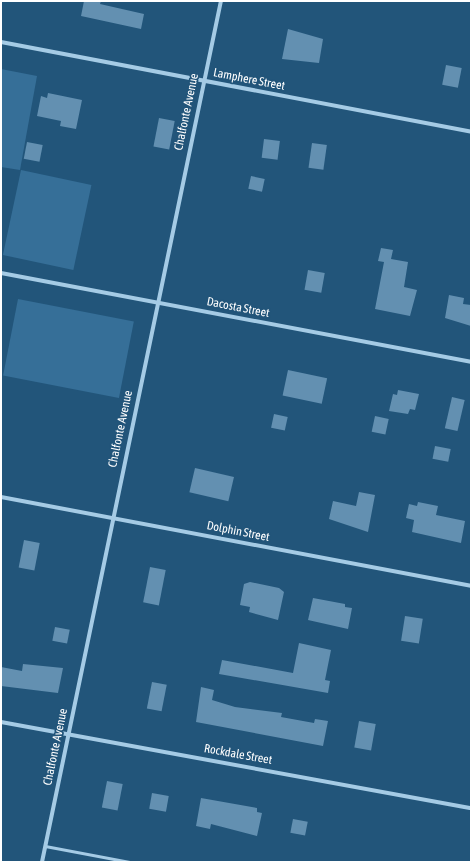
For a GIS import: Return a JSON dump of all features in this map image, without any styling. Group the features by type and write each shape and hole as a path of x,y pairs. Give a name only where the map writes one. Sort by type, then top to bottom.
{"street":[{"name":"Chalfonte Avenue","path":"42,862 220,1"},
{"name":"Lamphere Street","path":"1,42 203,82 471,132"},
{"name":"Dacosta Street","path":"1,273 471,362"},
{"name":"Dolphin Street","path":"1,497 471,586"},
{"name":"Rockdale Street","path":"1,722 471,808"}],"lane":[{"path":"45,846 130,862"}],"shaded area":[{"path":"1,69 37,76 20,170 1,167"},
{"path":"21,170 91,185 73,270 3,255"},
{"path":"18,299 134,322 119,398 3,376"}],"building":[{"path":"84,1 101,1 100,4 144,14 141,29 81,16"},
{"path":"288,29 323,39 319,63 282,59"},
{"path":"446,65 462,68 458,88 442,85"},
{"path":"48,93 82,100 76,129 60,126 61,121 37,116 41,96 47,98"},
{"path":"159,118 175,121 169,150 153,146"},
{"path":"264,139 280,141 278,160 262,158"},
{"path":"27,142 43,145 39,162 24,159"},
{"path":"312,143 327,145 323,170 309,168"},
{"path":"251,176 265,179 262,192 248,189"},
{"path":"381,248 393,250 391,259 408,262 404,287 417,290 410,316 375,309 384,262 378,261"},
{"path":"308,270 325,273 321,293 305,290"},
{"path":"449,295 464,298 463,304 471,305 471,326 445,318"},
{"path":"288,370 327,378 322,404 283,395"},
{"path":"398,390 419,394 415,410 410,409 408,414 389,411 393,394 397,395"},
{"path":"452,397 465,400 457,431 445,428"},
{"path":"274,414 288,417 285,431 271,428"},
{"path":"375,416 389,419 385,435 372,432"},
{"path":"435,446 451,449 448,462 433,459"},
{"path":"195,468 234,477 228,501 189,492"},
{"path":"359,492 375,495 368,532 329,519 333,501 356,506"},
{"path":"418,502 438,506 436,515 465,521 461,543 412,532 414,520 406,518 409,504 417,506"},
{"path":"24,540 40,543 34,571 19,567"},
{"path":"150,567 166,570 159,605 143,602"},
{"path":"250,582 279,588 284,592 278,620 249,612 250,607 240,605 244,584"},
{"path":"313,598 345,604 345,607 352,608 348,629 308,620"},
{"path":"405,616 423,619 419,644 401,641"},
{"path":"55,627 70,630 67,644 52,641"},
{"path":"299,643 331,650 325,680 330,681 328,693 219,674 222,660 293,673"},
{"path":"23,664 63,668 58,693 1,686 1,667 22,671"},
{"path":"152,682 167,685 162,711 147,709"},
{"path":"201,687 214,690 212,700 235,707 282,713 281,717 314,723 315,719 328,721 323,746 196,722"},
{"path":"359,721 376,724 371,751 354,748"},
{"path":"107,781 123,784 118,811 102,808"},
{"path":"152,793 169,796 166,812 149,809"},
{"path":"201,798 257,808 257,812 262,813 257,836 211,824 210,829 196,826"},
{"path":"293,819 308,822 305,836 290,833"}]}
